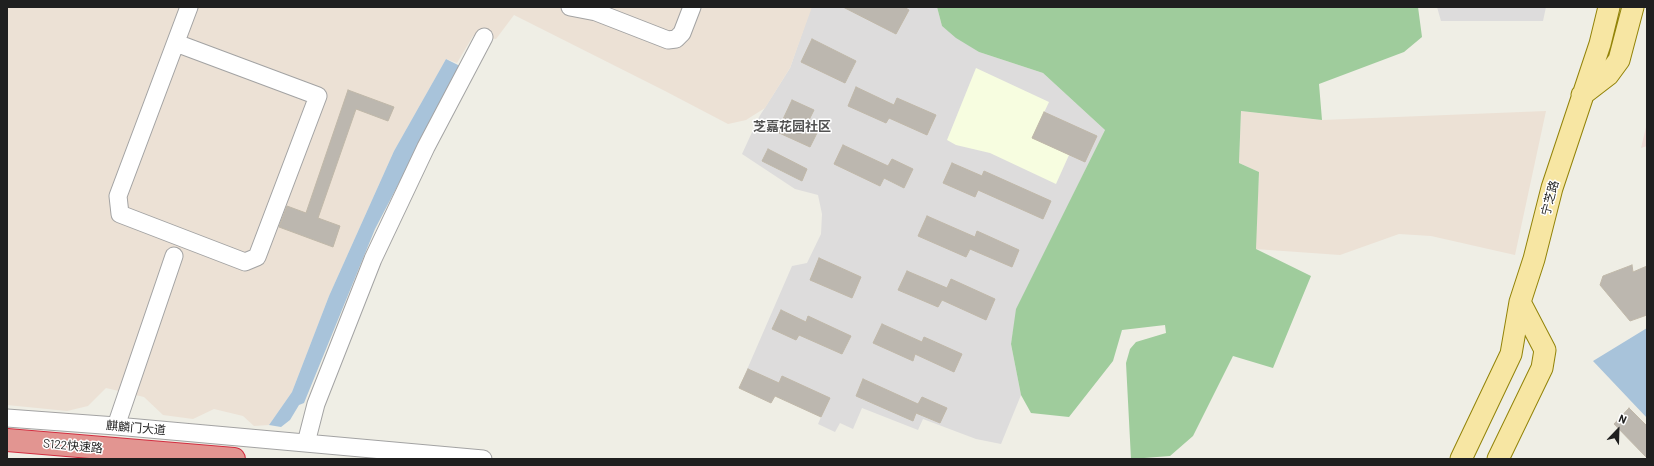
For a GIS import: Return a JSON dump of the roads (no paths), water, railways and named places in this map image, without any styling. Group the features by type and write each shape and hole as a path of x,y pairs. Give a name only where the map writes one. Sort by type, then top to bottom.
{"highway":[{"name":"S122快速路","path":"7,440 234,459"}],"main road":[{"name":"宁芝路","path":"1461,459 1511,354 1520,302 1534,260 1552,188 1600,44 1609,7"},
{"path":"1582,95 1608,75 1619,60 1633,7"},
{"path":"1498,459 1542,368 1545,350 1520,302"}],"street":[{"path":"176,42 318,96 257,257 245,262 120,214 118,196 189,7"},
{"path":"570,7 597,9 668,40 676,39 682,33 692,7"},
{"path":"483,459 300,442 373,259 426,146 484,37"},
{"path":"116,426 174,256"},
{"name":"麒麟门大道","path":"7,418 300,442"},
{"path":"338,446 350,459"},
{"path":"419,459 436,455"}],"water":[{"path":"446,59 460,66 375,229 304,403 299,405 290,420 281,427 269,425 292,392 329,296 394,151"},
{"path":"1647,328 1647,418 1593,361"}],"district":[{"name":"芝嘉花园社区","path":"792,127"}]}
